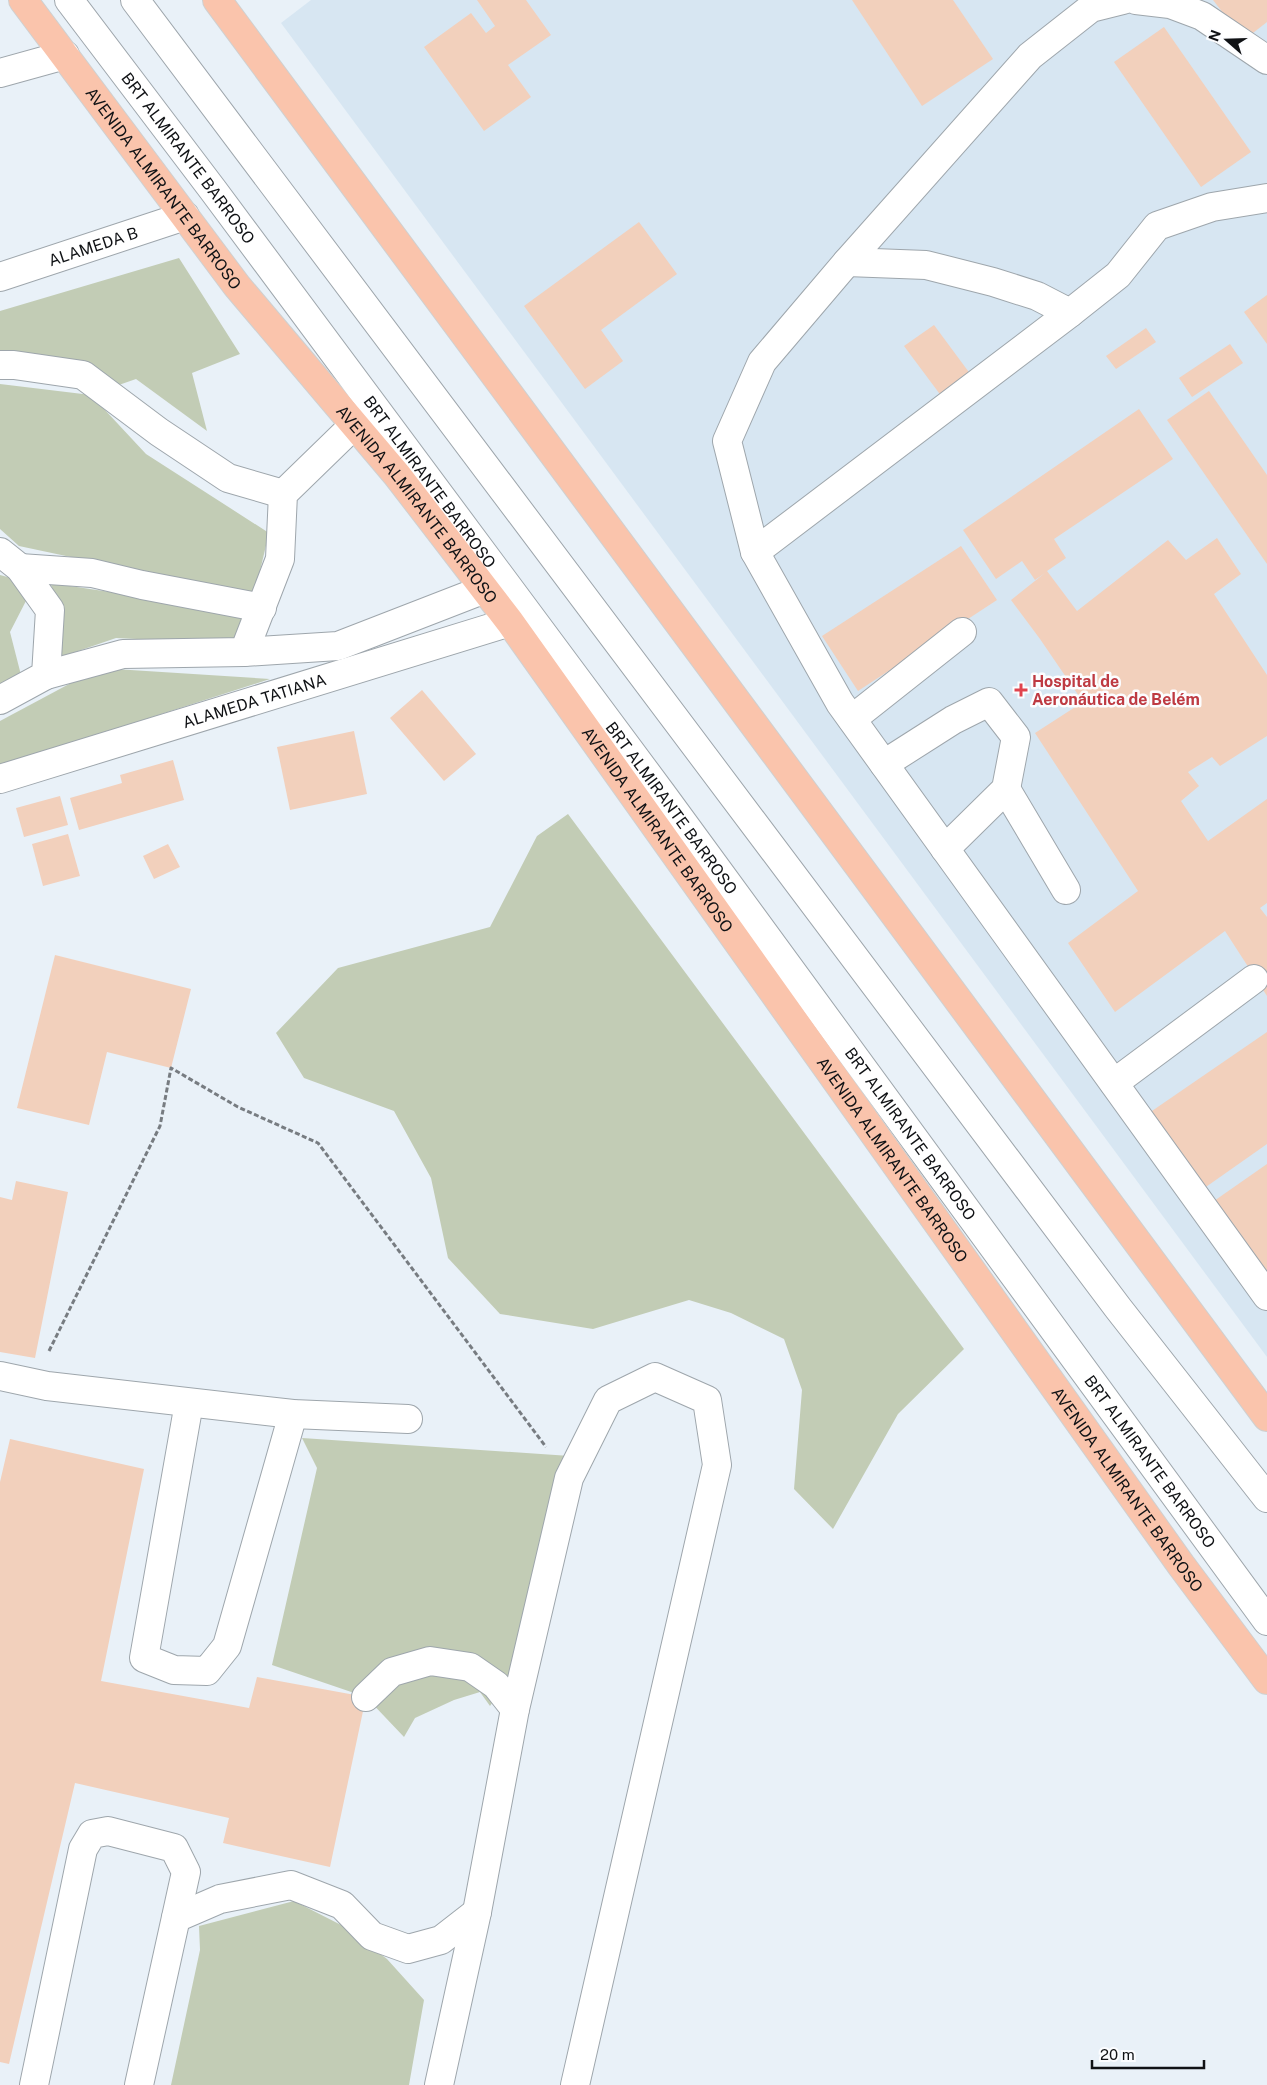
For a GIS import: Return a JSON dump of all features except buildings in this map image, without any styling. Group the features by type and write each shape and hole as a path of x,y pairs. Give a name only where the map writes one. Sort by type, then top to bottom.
{"highway":[{"name":"AVENIDA ALMIRANTE BARROSO","path":"23,0 237,286 397,476 510,622 1180,1565 1267,1680"},
{"path":"217,0 1267,1417"}],"street":[{"name":"BRT ALMIRANTE BARROSO","path":"68,0 225,206 662,794 1267,1621"},
{"path":"135,0 1118,1308 1267,1498"},
{"path":"1123,0 1091,8 1030,56 847,262 762,362 727,441 755,552 840,703 1267,1296"},
{"path":"1136,0 1170,4 1202,16 1267,60"},
{"path":"0,73 65,55"},
{"path":"755,552 1118,275 1157,226 1212,208 1267,198"},
{"name":"ALAMEDA B","path":"0,277 185,216"},
{"path":"847,262 926,265 993,282 1037,296 1070,313"},
{"path":"0,365 14,365 83,374 159,432 228,478 283,494"},
{"path":"244,652 280,559 283,494 354,424"},
{"path":"10,560 92,573 142,586 262,608"},
{"path":"10,560 50,610 46,675"},
{"path":"0,700 46,675 123,654 244,652 338,646 484,589"},
{"name":"ALAMEDA TATIANA","path":"0,779 510,622"},
{"path":"852,719 962,632"},
{"path":"884,764 953,720 989,702 1016,737 1006,789 946,849"},
{"path":"1006,789 1066,890"},
{"path":"1114,1083 1254,979"},
{"path":"0,1376 47,1386 293,1414 408,1419"},
{"path":"439,2085 477,1912 516,1709 569,1478 608,1400 655,1377 707,1400 717,1465 575,2085"},
{"path":"190,1403 144,1658 174,1670 207,1671 227,1646 293,1414"},
{"path":"366,1697 392,1672 430,1661 470,1667 496,1685 516,1709"},
{"path":"34,2085 82,1849 92,1834 108,1831 174,1848 186,1872 138,2085"},
{"path":"176,1918 220,1899 292,1884 342,1905 372,1936 408,1949 441,1940 477,1912"}],"path":[{"path":"46,1356 160,1126 171,1068 238,1107 318,1143 569,1478"}],"shaded area":[{"name":"Hospital de Aeronáutica de Belém","path":"311,0 1267,0 1267,1357 281,23"}],"green space":[{"path":"179,258 240,354 192,373 207,431 136,379 113,387 0,361 0,311"},
{"path":"0,384 91,395 146,454 269,533 254,596 19,546 0,529"},
{"path":"0,575 19,580 28,597 10,632 21,675 0,688"},
{"path":"50,583 250,613 238,644 116,638 55,659 62,608"},
{"path":"99,668 270,679 0,766 0,721"},
{"path":"568,814 964,1349 898,1414 833,1529 794,1489 802,1390 784,1339 731,1313 689,1300 593,1329 500,1314 448,1258 431,1178 394,1111 304,1078 276,1033 338,968 490,927 537,836"},
{"path":"302,1438 570,1456 512,1675 490,1706 480,1692 454,1700 415,1718 404,1737 366,1697 272,1665 317,1468"},
{"path":"294,1901 345,1927 387,1959 424,2000 409,2085 171,2085 200,1950 199,1926"}],"place":[{"name":"Hospital de Aeronáutica de Belém","path":"1021,690"}]}
